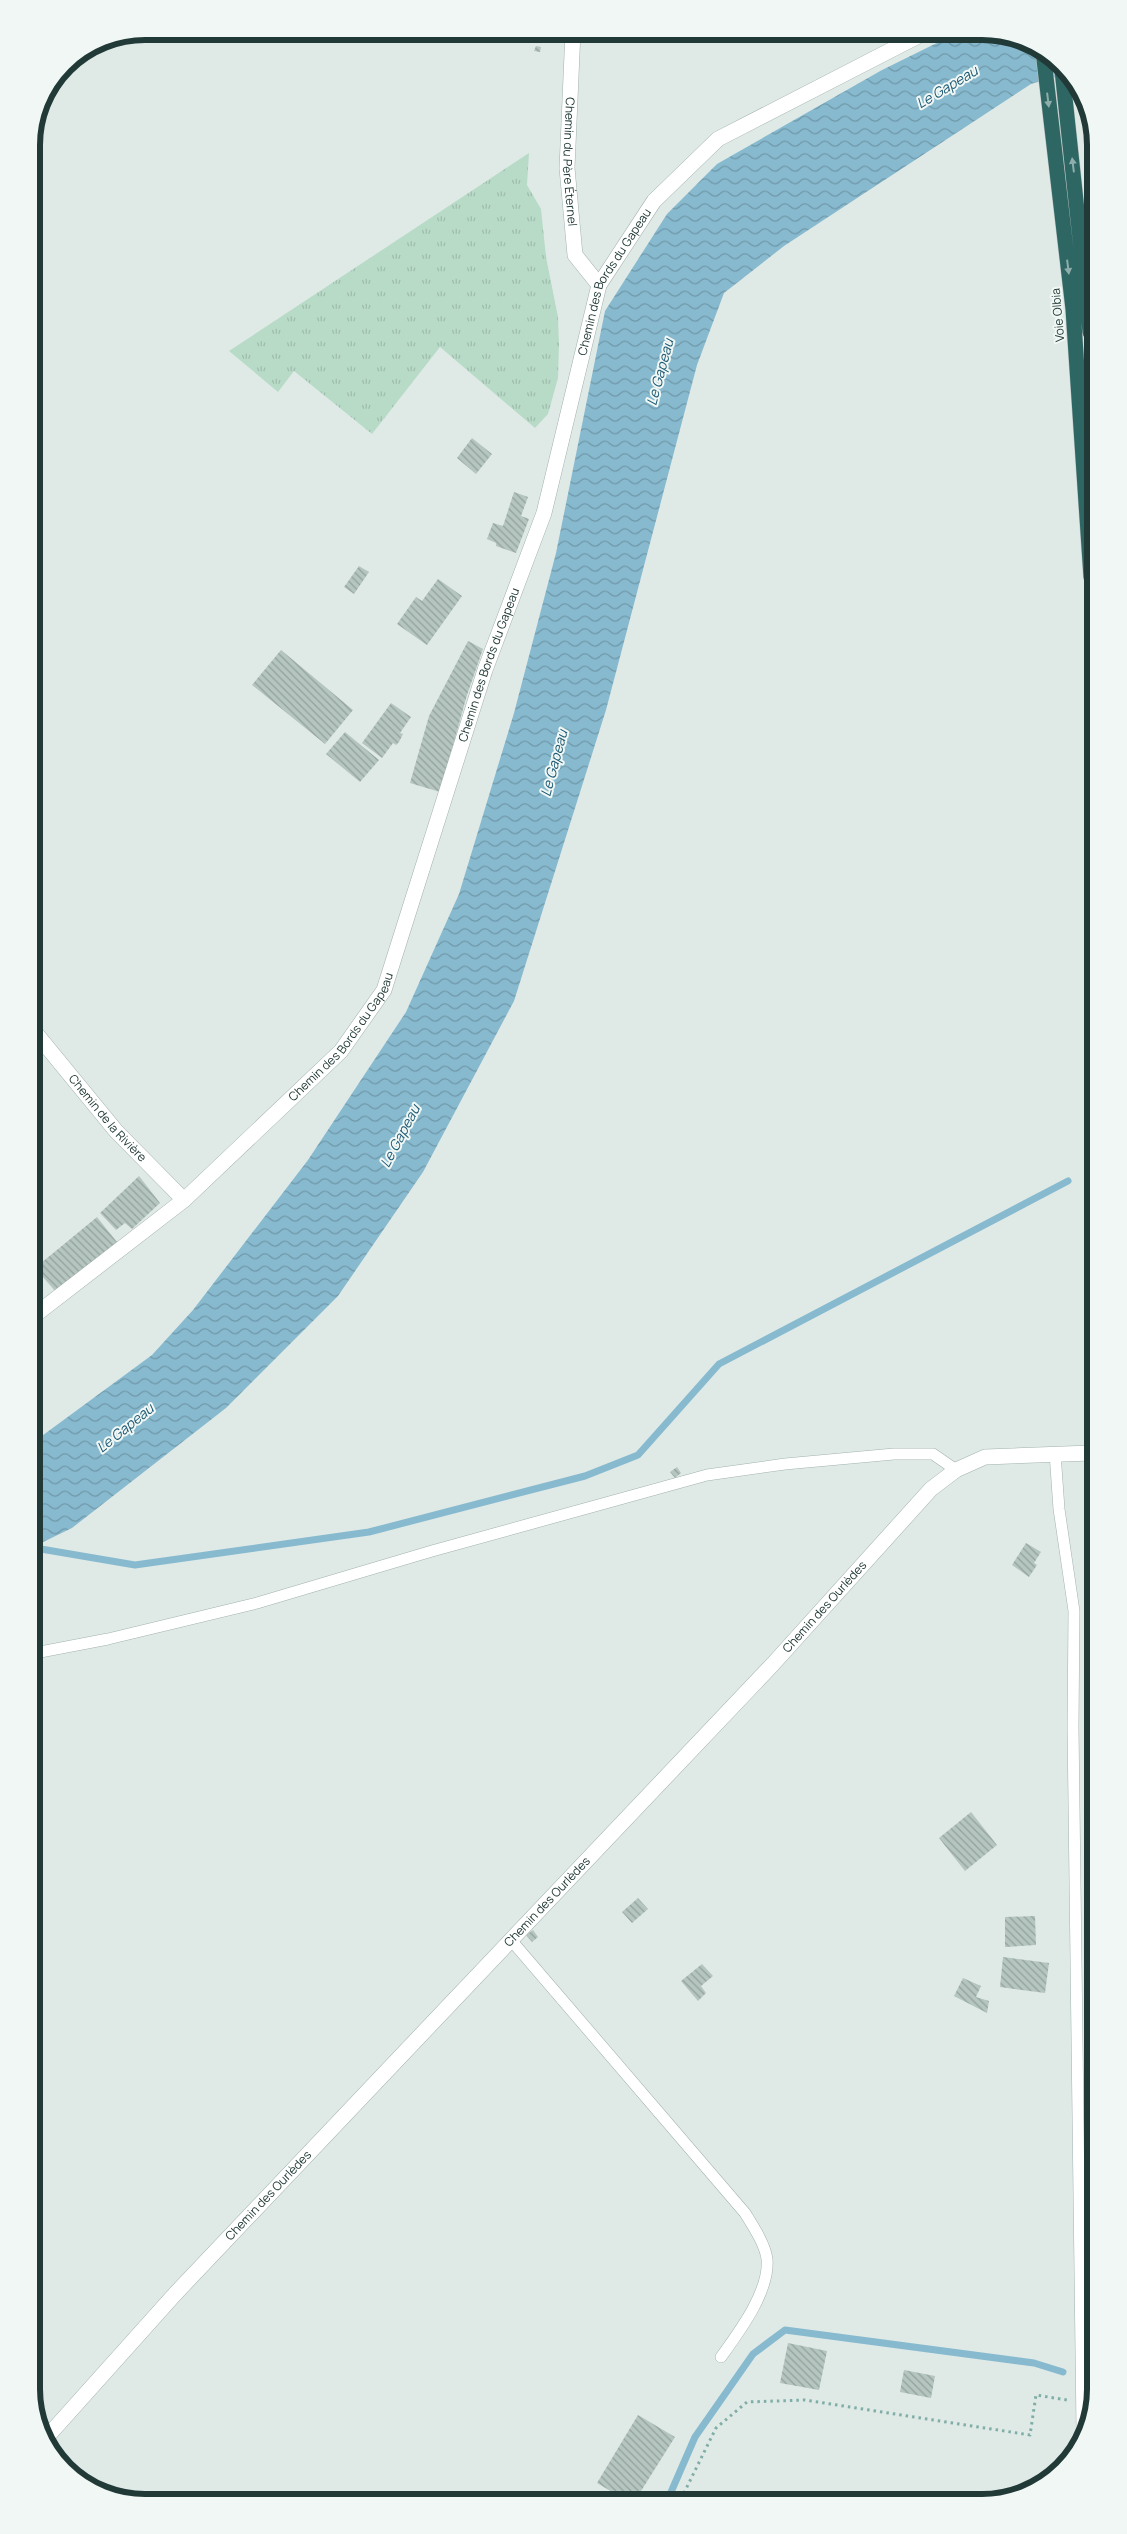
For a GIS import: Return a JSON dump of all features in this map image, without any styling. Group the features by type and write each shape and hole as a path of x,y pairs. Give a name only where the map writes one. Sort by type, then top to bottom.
{"highway":[{"name":"Voie Olbia","path":"1044,61 1073,309 1087,517"},
{"path":"1063,79 1087,300"}],"street":[{"name":"Chemin du Père Éternel","path":"573,40 567,168 575,255 599,285"},
{"name":"Chemin des Bords du Gapeau","path":"40,1310 184,1200 340,1051 384,990 485,670 544,513 599,285 654,201 718,139 912,40"},
{"name":"Chemin de la Rivière","path":"40,1038 116,1131 184,1200"},
{"name":"Chemin des Ourlèdes","path":"50,2433 175,2294 773,1664 931,1489 956,1470 985,1457 1087,1453"}],"lane":[{"path":"1055,1453 1059,1509 1074,1611 1073,1727 1082,2420"},
{"path":"40,1651 108,1639 256,1603 432,1551 707,1475 786,1464 894,1454 933,1454 956,1470"},
{"path":"511,1940 745,2213 757,2234 767,2259 762,2289 748,2318 721,2357"}],"path":[{"path":"683,2494 716,2428 747,2402 805,2400 1030,2435 1036,2395 1082,2402"}],"green space":[{"path":"529,153 527,185 541,209 546,257 558,317 559,344 558,378 548,414 535,428 440,347 372,434 294,371 278,392 229,351"}],"water":[{"name":"Le Gapeau","path":"943,40 989,40 1003,42 1029,51 1046,62 1060,76 1031,84 784,246 724,293 697,365 606,710 514,1001 423,1172 338,1296 226,1408 72,1528 40,1544 40,1437 152,1355 193,1310 308,1160 406,1012 459,894 514,713 556,553 605,311 667,214 717,164 882,70"}],"building":[{"path":"536,46 541,47 540,52 534,51"},
{"path":"472,438 492,454 476,474 457,458"},
{"path":"514,492 528,497 521,516 529,519 516,553 496,546 496,543 487,539 493,523 503,526"},
{"path":"359,566 369,572 354,594 344,587"},
{"path":"438,579 462,596 427,645 397,624 416,597 422,601"},
{"path":"468,641 483,649 467,695 440,792 410,783 429,716"},
{"path":"281,650 353,710 325,744 252,685"},
{"path":"391,703 411,717 400,733 403,734 399,742 396,745 393,743 382,758 362,743"},
{"path":"345,732 379,760 360,782 326,754"},
{"path":"139,1176 160,1203 132,1229 125,1223 116,1230 100,1213"},
{"path":"97,1217 117,1242 56,1292 40,1274 40,1264"},
{"path":"677,1467 681,1473 675,1478 670,1472"},
{"path":"1026,1543 1041,1552 1034,1563 1037,1565 1029,1577 1012,1565"},
{"path":"971,1812 997,1845 965,1871 939,1838"},
{"path":"638,1898 648,1909 632,1923 622,1912"},
{"path":"1035,1916 1036,1945 1005,1947 1005,1917"},
{"path":"533,1930 538,1937 532,1942 526,1935"},
{"path":"1003,1957 1049,1963 1045,1993 1000,1987"},
{"path":"702,1964 713,1976 701,1986 706,1993 698,2001 681,1981"},
{"path":"963,1978 981,1986 976,1997 989,2001 987,2013 954,1996"},
{"path":"788,2343 827,2351 819,2390 780,2383"},
{"path":"904,2370 935,2376 931,2398 900,2392"},
{"path":"638,2415 675,2437 639,2494 616,2494 597,2483"}],"waterway":[{"path":"40,1549 135,1565 369,1532 585,1476 638,1455 719,1364 1068,1181"},
{"path":"670,2494 695,2437 753,2354 785,2330 1034,2363 1063,2372"}]}
